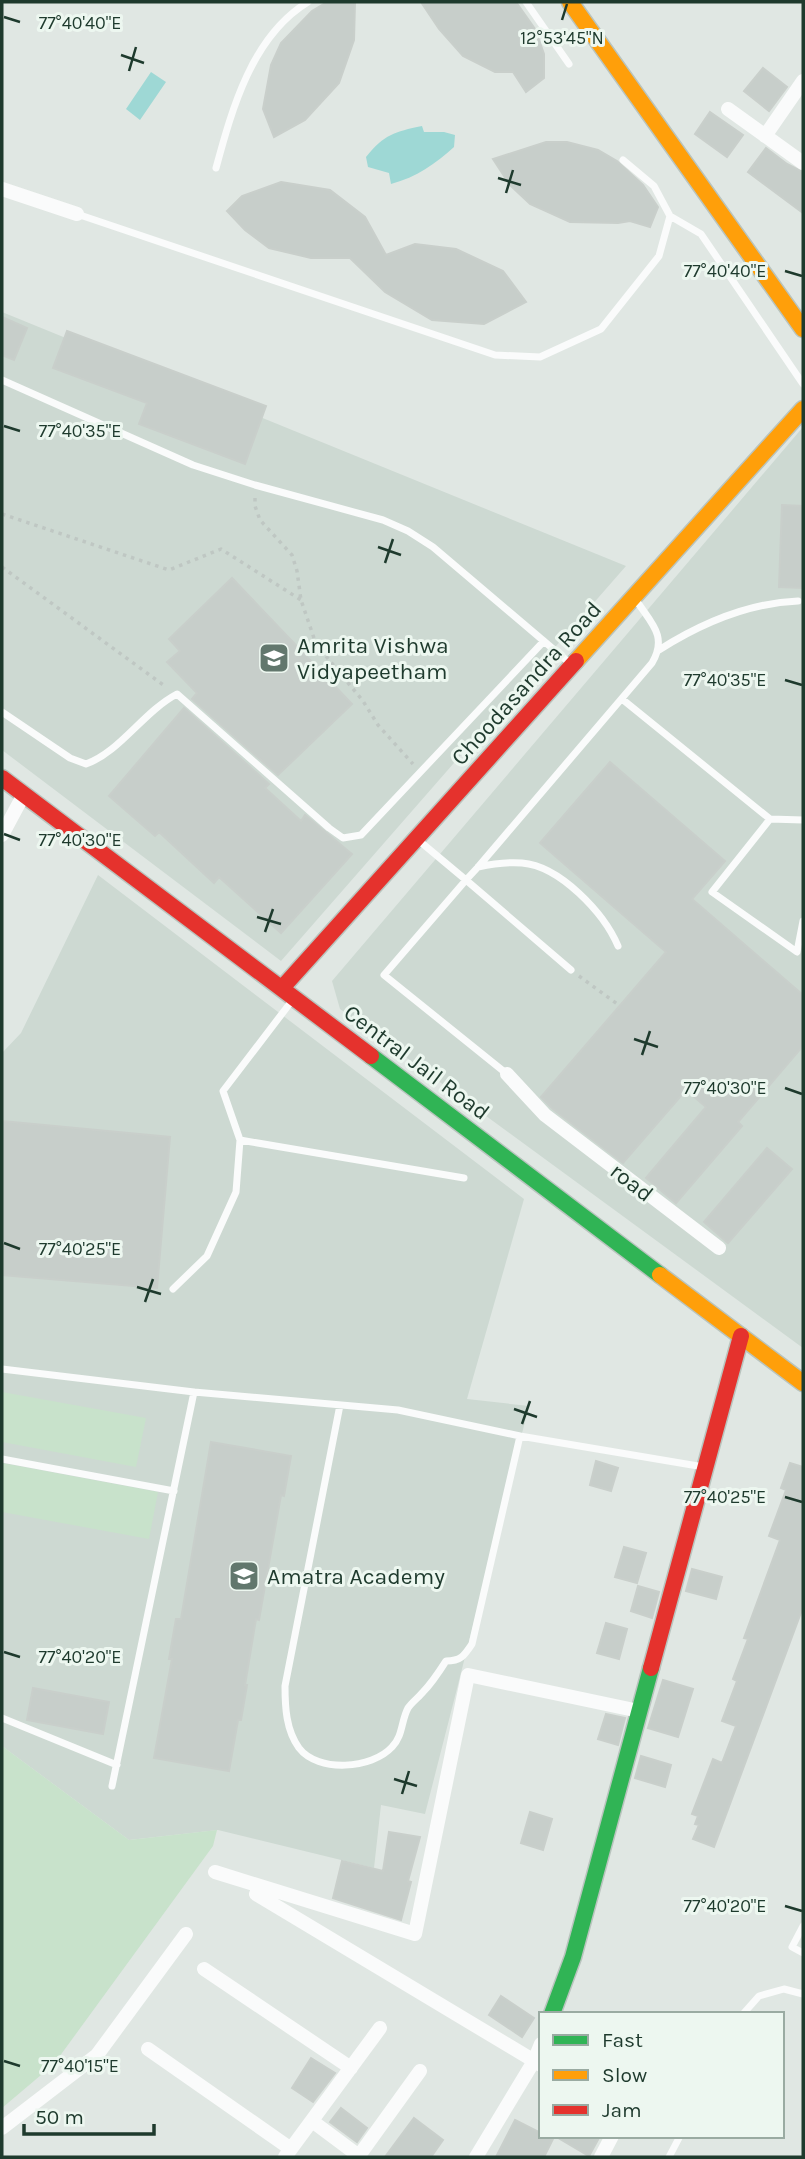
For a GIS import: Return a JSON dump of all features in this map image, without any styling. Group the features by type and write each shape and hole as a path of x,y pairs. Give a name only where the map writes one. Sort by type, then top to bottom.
{"street":[{"path":"570,2 803,328"},
{"path":"765,136 803,81"},
{"path":"728,109 803,163"},
{"path":"2,189 76,214"},
{"name":"Choodasandra Road","path":"288,993 416,839 803,409"},
{"name":"Central Jail Road","path":"2,778 803,1383"},
{"path":"2,835 24,794"},
{"name":"road","path":"507,1074 545,1115 719,1248"},
{"path":"553,2012 573,1957 741,1336"},
{"path":"215,1872 415,1934 468,1675 639,1711"},
{"path":"256,1894 538,2063 475,2157"},
{"path":"2,2128 97,2055 186,1934"},
{"path":"204,1969 351,2068"},
{"path":"148,2049 288,2153 380,2028"},
{"path":"312,2121 359,2157 420,2071"},
{"path":"601,2157 611,2138"}],"lane":[{"path":"216,169 224,138 248,75 272,33 308,2"},
{"path":"526,2 569,64"},
{"path":"623,160 654,186 670,216 701,234 803,384"},
{"path":"76,214 495,355 540,356 601,329 659,256 670,216"},
{"path":"2,380 192,465 383,520 408,531 433,547 573,665"},
{"path":"634,597 658,635 659,650"},
{"path":"507,1074 384,975 622,699 652,663 659,650 703,625 727,616 780,601 798,601"},
{"path":"2,712 70,758 86,764 99,760 162,702 177,694 343,838 360,835 544,641"},
{"path":"622,699 770,819 803,820"},
{"path":"770,819 712,892 797,953 803,921"},
{"path":"416,839 571,970"},
{"path":"478,867 494,863 521,863 549,872 586,899 611,931 618,946"},
{"path":"173,1289 207,1256 236,1192 240,1140 223,1091 288,993"},
{"path":"240,1140 464,1178"},
{"path":"2,1370 194,1392 398,1410 520,1436 706,1467"},
{"path":"112,1786 194,1392"},
{"path":"340,1405 285,1686 289,1731 300,1750 312,1759 332,1764 354,1766 374,1760 391,1750 399,1739 409,1707 446,1661 456,1661 465,1654 471,1644 520,1436"},
{"path":"2,1460 174,1492"},
{"path":"2,1718 117,1765"},
{"path":"803,1926 792,1947 803,1953"},
{"path":"745,2012 759,1996 784,1989 803,1994"},
{"path":"669,2157 679,2138"}],"path":[{"path":"255,485 255,506 260,520 292,555 301,600 316,644 363,701 377,725 421,772"},
{"path":"2,514 169,570 221,549 301,600"},
{"path":"2,567 177,694"},
{"path":"571,970 620,1006"}],"shaded area":[{"name":"Amrita Vishwa Vidyapeetham","path":"2,312 626,566 281,961 2,750"},
{"path":"803,427 803,1348 340,1009 332,981"},
{"path":"98,875 524,1199 467,1399 529,1406 425,1814 381,1805 374,1868 218,1830 129,1840 2,1746 2,1053 21,1033"}],"green space":[{"path":"2,1392 146,1418 136,1467 2,1442"},
{"path":"2,1463 158,1492 149,1539 2,1512"},
{"path":"2,1746 129,1840 217,1830 213,1846 54,2064 2,2108"}],"water":[{"path":"151,72 166,82 140,120 126,109"},
{"path":"422,126 424,132 455,135 454,147 425,169 391,184 389,173 368,167 366,157 379,143 397,132"}],"building":[{"path":"327,2 355,2 354,40 339,83 305,120 274,137 263,109 271,65 281,43 312,11"},
{"path":"421,2 516,2 535,29 544,54 544,78 526,92 513,72 495,72 463,56 439,29"},
{"path":"763,68 787,87 769,111 744,91"},
{"path":"710,112 743,135 727,157 695,134"},
{"path":"546,142 567,142 598,150 617,161 643,185 658,207 650,227 630,221 570,222 530,204 510,185 493,159"},
{"path":"766,148 803,172 803,213 748,172"},
{"path":"281,182 330,190 365,217 386,255 415,244 456,249 503,271 526,302 484,324 432,320 385,292 350,258 311,258 269,248 245,230 227,211 242,196"},
{"path":"2,317 27,328 14,360 2,355"},
{"path":"67,331 266,406 245,464 139,424 147,403 53,368"},
{"path":"782,505 803,506 803,588 779,587"},
{"path":"232,578 352,704 278,775 192,699 197,693 167,662 180,651 169,639"},
{"path":"184,708 269,784 265,788 301,821 305,815 352,854 281,933 219,877 214,883 159,832 155,836 109,796"},
{"path":"610,762 725,861 692,899 803,995 803,1046 738,1122 742,1126 676,1203 646,1178 706,1107 686,1090 623,1163 541,1097 666,952 540,843"},
{"path":"2,1121 170,1137 157,1288 2,1275"},
{"path":"767,1148 792,1169 728,1243 704,1222"},
{"path":"211,1442 291,1456 284,1496 281,1495 259,1620 256,1619 241,1720 238,1720 229,1771 154,1758 172,1659 169,1659 176,1619 181,1619"},
{"path":"596,1461 618,1468 611,1491 590,1485"},
{"path":"790,1463 803,1467 803,1607 714,1847 693,1839 699,1825 695,1824 698,1816 692,1814 713,1759 722,1763 736,1726 722,1721 737,1681 733,1679 748,1639 744,1638 780,1540 769,1536 786,1490 781,1488"},
{"path":"624,1547 646,1553 637,1583 615,1577"},
{"path":"692,1569 722,1577 716,1599 686,1591"},
{"path":"638,1586 659,1592 652,1618 631,1611"},
{"path":"606,1623 627,1629 619,1659 597,1653"},
{"path":"663,1680 693,1689 678,1737 648,1728"},
{"path":"33,1688 109,1702 103,1734 27,1720"},
{"path":"606,1714 625,1718 618,1745 598,1739"},
{"path":"641,1756 671,1765 665,1787 635,1778"},
{"path":"530,1812 552,1819 543,1850 521,1843"},
{"path":"389,1832 420,1837 401,1920 333,1898 342,1861 383,1871"},
{"path":"501,1996 534,2018 522,2037 489,2015"},
{"path":"311,2058 335,2073 313,2102 292,2088"},
{"path":"341,2108 367,2128 357,2142 330,2122"},
{"path":"414,2118 443,2140 431,2157 385,2157"},
{"path":"515,2120 539,2132 539,2138 553,2139 544,2157 496,2157"},
{"path":"558,2138 599,2138 589,2156"}],"traffic: fast":[{"path":"371,1056 660,1275"},
{"path":"553,2012 573,1957 651,1668"}],"traffic: slow":[{"path":"570,2 803,329"},
{"path":"576,661 803,409"},
{"path":"660,1275 803,1383"}],"traffic: jam":[{"path":"282,988 576,661"},
{"path":"2,778 371,1056"},
{"path":"651,1668 741,1336"}],"place":[{"name":"Amrita Vishwa Vidyapeetham","path":"274,658"},
{"name":"Amatra Academy","path":"244,1576"}]}
